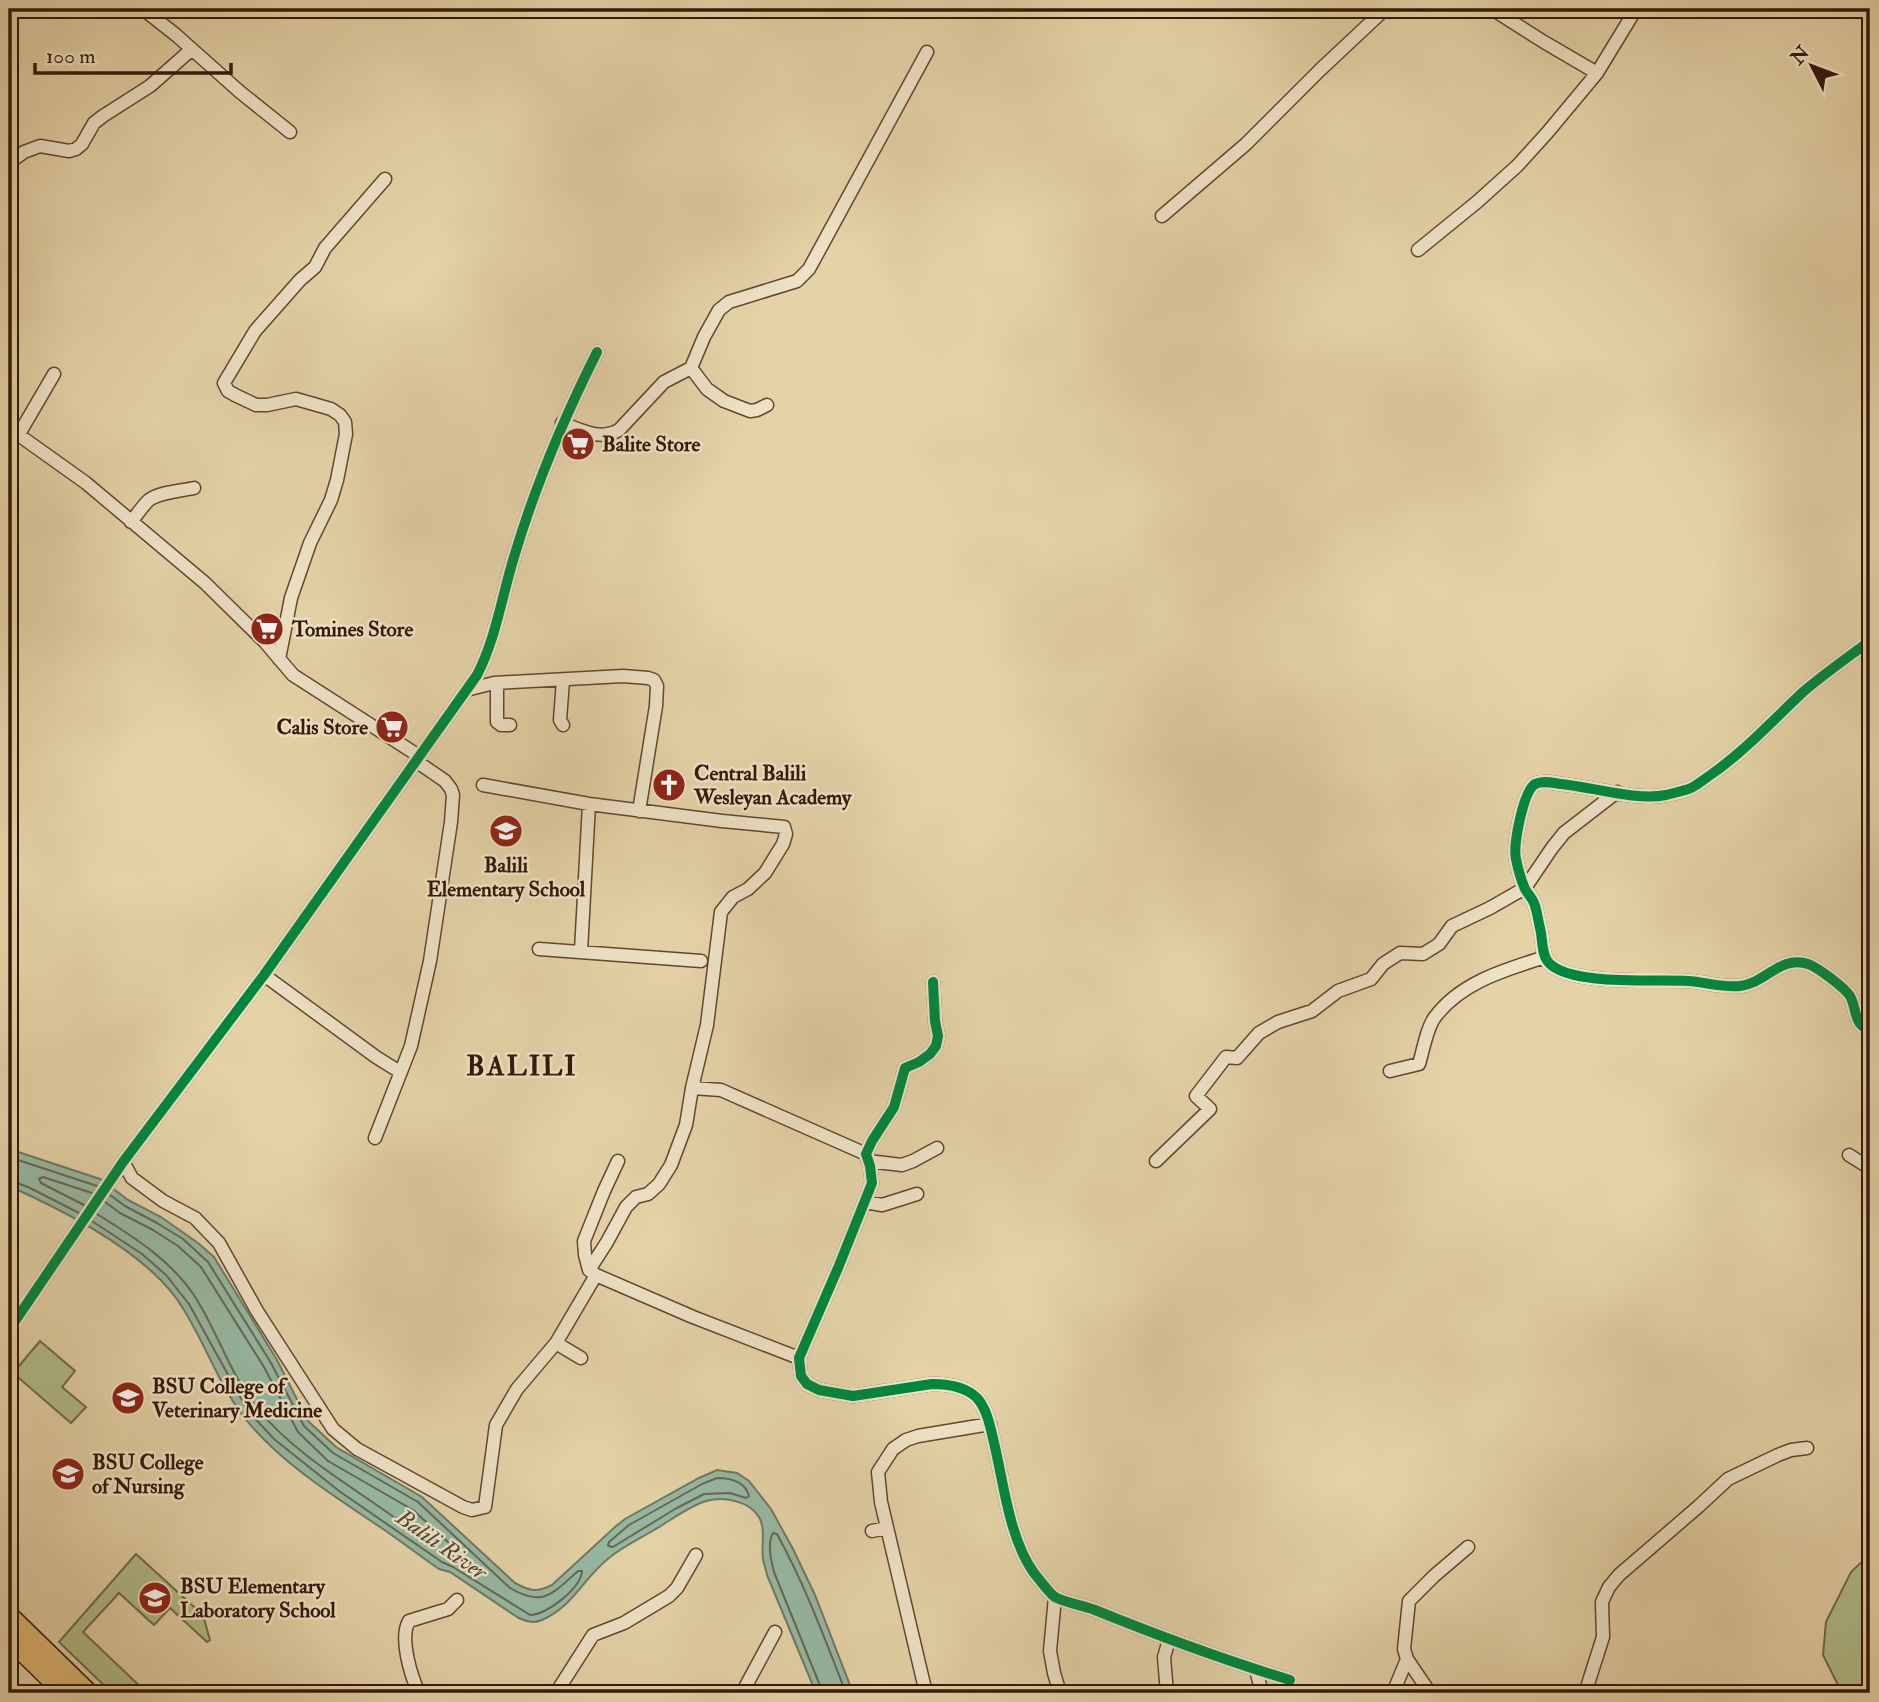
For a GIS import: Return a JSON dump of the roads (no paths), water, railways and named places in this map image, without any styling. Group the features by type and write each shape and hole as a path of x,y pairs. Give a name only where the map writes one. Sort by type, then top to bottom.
{"highway":[{"path":"9,1616 88,1693"},
{"path":"9,1638 65,1693"}],"street":[{"path":"143,9 290,132"},
{"path":"1162,216 1246,144 1385,9"},
{"path":"1492,9 1597,73"},
{"path":"1418,250 1517,166 1597,73 1636,9"},
{"path":"9,163 24,152 40,146 76,149 94,123 150,86 192,49"},
{"path":"562,423 600,436 611,435 619,430 664,382 691,368 719,310 729,302 797,281 809,269 927,52"},
{"path":"279,659 291,598 337,480 346,434 345,422 331,409 296,400 256,405 228,391 225,383 255,331 315,267 325,248 385,180"},
{"path":"9,1331 120,1167 264,975 477,675 488,650 514,556 562,423 597,352"},
{"path":"691,368 707,389 724,401 750,411 766,405"},
{"path":"54,374 14,431 86,483 205,583 265,642 293,675 418,759 445,781 453,795 430,961 411,1046 375,1138"},
{"path":"131,522 147,501 157,496 194,488"},
{"path":"1870,641 1805,691 1722,767 1690,788 1663,795 1642,796 1585,786 1545,782 1536,784 1530,789 1515,843 1515,856 1525,888 1533,902 1545,957 1555,968 1593,979 1706,982 1742,986 1759,980 1780,965 1794,961 1810,964 1849,995 1857,1020 1862,1027 1870,1026"},
{"path":"466,690 497,683 623,676 654,680 657,692 639,811"},
{"path":"563,680 560,720 563,725"},
{"path":"497,683 497,722 510,726"},
{"path":"120,1167 163,1201 195,1218 219,1243 257,1311 333,1429 357,1449 380,1463 463,1507 472,1510 485,1507 496,1425 517,1389 556,1343 626,1207 636,1197 648,1194 659,1184 671,1165 686,1125 707,1025 721,912 733,897 748,889 765,873 786,834 784,827 639,811 483,785"},
{"path":"1156,1161 1210,1109 1196,1096 1226,1058 1237,1058 1259,1033 1278,1021 1312,1011 1338,990 1371,979 1383,964 1400,953 1423,954 1439,944 1452,926 1525,888 1564,833 1617,792"},
{"path":"581,951 589,804"},
{"path":"540,949 701,961"},
{"path":"1390,1071 1419,1064 1433,1018 1474,984 1497,973 1545,957"},
{"path":"264,975 400,1072"},
{"path":"933,982 938,1036 936,1046 919,1062 905,1068 894,1107 872,1142 867,1157 872,1182 799,1358 801,1376 807,1384 819,1390 853,1395 932,1384 945,1384 966,1390 981,1404 990,1424 1010,1518 1033,1571 1055,1597 1089,1607 1169,1640 1290,1681"},
{"path":"692,1088 721,1090 867,1157 902,1165 937,1149"},
{"path":"1849,1155 1870,1166"},
{"path":"618,1161 584,1241 585,1255 593,1273 693,1317 799,1358"},
{"path":"865,1202 882,1205 917,1194"},
{"path":"556,1343 582,1358"},
{"path":"926,1693 881,1502 878,1472 893,1450 905,1440 990,1424"},
{"path":"1588,1693 1588,1684 1603,1637 1602,1602 1619,1575 1728,1479 1778,1455 1807,1448"},
{"path":"872,1531 887,1528"},
{"path":"1430,1693 1407,1659 1404,1649 1409,1601 1433,1576 1468,1547"},
{"path":"556,1693 593,1635 624,1623 669,1596 677,1588 696,1555"},
{"path":"1055,1597 1050,1651 1060,1693"},
{"path":"419,1693 407,1655 406,1626 409,1621 448,1608 457,1600"},
{"path":"742,1693 775,1632"},
{"path":"1167,1693 1164,1657 1169,1640"},
{"path":"1393,1693 1407,1659"},
{"path":"1256,1670 1262,1693"}],"water":[{"name":"Balili River","path":"9,1149 100,1179 128,1200 161,1217 198,1243 214,1257 277,1360 308,1421 336,1447 422,1497 515,1583 525,1588 537,1590 552,1585 625,1519 699,1478 717,1470 737,1473 749,1481 771,1509 793,1549 815,1595 853,1693 816,1693 767,1575 759,1517 749,1507 736,1501 720,1499 700,1503 625,1547 600,1566 562,1607 539,1621 529,1622 517,1617 450,1572 439,1569 327,1491 274,1449 234,1404 192,1323 170,1290 151,1271 106,1237 56,1208 9,1186"}],"place":[{"name":"Balite Store","path":"578,444"},
{"name":"Tomines Store","path":"267,629"},
{"name":"Calis Store","path":"392,727"},
{"name":"Central Balili Wesleyan Academy","path":"669,785"},
{"name":"Balili Elementary School","path":"506,831"},
{"name":"BSU College of Veterinary Medicine","path":"128,1398"},
{"name":"BSU College of Nursing","path":"68,1474"},
{"name":"BSU Elementary Laboratory School","path":"155,1598"}],"district":[{"name":"BALILI","path":"522,1065"}]}
